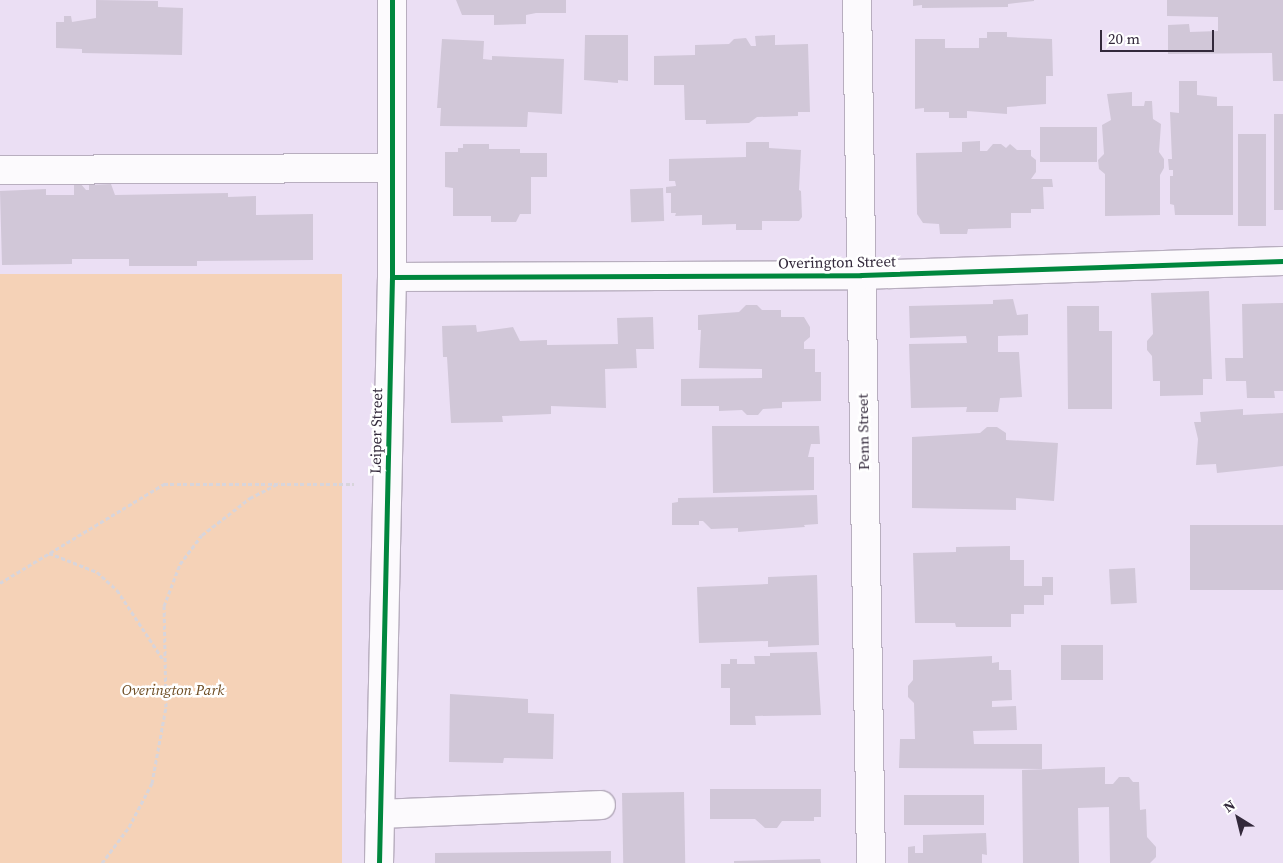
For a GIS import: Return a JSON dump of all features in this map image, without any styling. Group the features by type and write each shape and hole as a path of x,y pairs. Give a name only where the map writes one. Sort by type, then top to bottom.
{"street":[{"name":"Leiper Street","path":"379,863 392,277 392,0"},
{"name":"Penn Street","path":"857,0 870,863"},
{"path":"0,170 392,168"},
{"name":"Overington Street","path":"392,277 861,274 1283,261"},
{"path":"380,814 601,805"}],"path":[{"path":"102,863 129,827 152,783 166,707 163,659 164,606 180,564 202,535 250,498 279,483"},
{"path":"0,583 48,552 164,484 387,484"},
{"path":"48,552 98,572 117,590 163,659"}],"green space":[{"name":"Overington Park","path":"0,274 342,274 342,863 0,863"}],"building":[{"path":"96,0 158,1 158,7 183,8 182,55 82,53 82,49 56,48 56,22 64,22 64,16 71,16 72,22 96,18"},
{"path":"456,0 566,0 566,13 536,13 526,15 526,24 494,25 494,15 462,15"},
{"path":"913,0 1034,1 1008,4 1008,7 922,8 922,5 913,6"},
{"path":"1167,0 1283,0 1283,81 1273,81 1272,53 1168,54 1168,25 1189,24 1190,32 1218,31 1218,17 1167,16"},
{"path":"987,32 1007,32 1007,37 1052,39 1053,76 1046,76 1046,104 1007,107 1007,114 967,111 967,118 949,118 949,112 924,112 924,108 915,109 915,39 945,39 945,48 979,48 979,38 987,38"},
{"path":"585,35 628,35 628,81 618,80 618,83 584,80"},
{"path":"775,35 775,45 808,44 810,112 798,112 798,116 757,117 749,123 706,124 706,120 685,120 684,85 654,85 654,56 695,55 695,45 729,44 734,39 746,38 751,46 756,46 755,36"},
{"path":"442,39 484,41 483,59 492,60 492,56 564,59 562,114 528,112 527,127 440,126 441,108 437,108"},
{"path":"1179,81 1197,81 1197,95 1217,97 1217,106 1233,106 1233,215 1175,215 1174,205 1170,204 1170,176 1173,176 1173,170 1169,170 1168,159 1172,159 1170,112 1179,113"},
{"path":"1132,92 1132,106 1144,106 1145,101 1152,101 1153,119 1161,124 1159,152 1164,159 1164,168 1160,175 1160,215 1105,216 1105,174 1099,169 1098,160 1104,154 1102,125 1111,120 1107,94"},
{"path":"1274,114 1283,114 1283,210 1274,210"},
{"path":"1040,127 1097,127 1097,162 1040,162"},
{"path":"1238,134 1266,134 1266,226 1238,226"},
{"path":"980,141 980,151 987,151 993,144 1001,144 1006,148 1010,144 1017,150 1031,150 1031,156 1036,160 1036,172 1031,179 1052,179 1053,187 1043,187 1044,209 1031,209 1031,213 1011,213 1011,228 968,229 967,234 940,234 939,224 923,223 917,214 916,153 962,152 962,142"},
{"path":"746,142 769,142 769,148 801,150 799,190 801,191 802,217 799,221 762,221 762,230 736,230 736,224 702,225 702,215 675,216 676,213 671,213 671,193 666,193 666,187 676,186 675,181 669,181 669,159 746,157"},
{"path":"463,144 489,144 489,149 520,149 520,153 547,153 547,177 531,177 531,214 520,214 516,222 491,222 491,216 453,216 453,188 445,187 445,152 458,152 458,148 463,148"},
{"path":"74,176 86,190 89,190 89,185 111,184 115,195 228,193 228,197 256,196 256,215 313,214 313,260 197,261 197,266 129,266 129,259 72,259 72,264 2,265 0,191 46,189 46,195 74,195"},
{"path":"663,188 664,221 631,222 630,189"},
{"path":"1209,291 1212,379 1203,379 1203,395 1160,396 1160,381 1153,381 1152,356 1147,350 1147,341 1153,334 1151,293"},
{"path":"1013,299 1017,315 1028,314 1028,335 998,336 998,352 1019,352 1022,397 1000,398 998,412 966,412 967,407 911,408 909,344 967,343 966,336 910,338 909,306 993,304 993,300"},
{"path":"1283,303 1283,391 1274,391 1275,398 1247,398 1246,381 1226,381 1225,358 1243,358 1242,304"},
{"path":"746,305 757,305 762,310 781,310 781,317 804,317 810,327 810,337 804,342 804,349 815,349 815,372 821,372 821,401 782,402 782,408 763,409 758,415 747,415 742,410 719,411 719,406 681,406 681,379 762,378 762,369 699,368 701,330 698,330 698,315 739,312"},
{"path":"1067,306 1099,306 1099,331 1112,331 1112,409 1068,409"},
{"path":"653,317 654,349 636,349 637,368 605,369 606,408 551,406 551,414 502,416 503,422 451,423 447,357 443,357 442,326 476,325 477,332 513,327 520,341 547,340 547,345 618,344 617,318"},
{"path":"1243,409 1243,415 1283,413 1283,466 1217,473 1216,464 1196,465 1198,439 1194,422 1201,422 1200,412"},
{"path":"712,426 819,426 820,444 811,444 808,457 814,457 814,490 713,493"},
{"path":"987,427 997,427 1006,433 1006,440 1058,443 1054,501 1016,498 1016,510 912,508 912,437 980,433"},
{"path":"817,495 818,524 804,525 805,527 738,532 738,528 711,529 703,521 699,521 699,525 672,525 672,503 678,502 678,498"},
{"path":"1190,525 1283,525 1283,590 1190,590"},
{"path":"1010,546 1010,560 1024,560 1024,586 1042,586 1042,577 1053,577 1053,595 1044,595 1044,605 1024,605 1024,614 1011,614 1011,627 956,627 955,623 915,623 913,553 956,552 956,547"},
{"path":"1135,568 1137,603 1111,604 1109,569"},
{"path":"817,575 819,645 768,647 768,641 699,643 697,587 768,584 768,577"},
{"path":"1061,645 1103,645 1103,680 1061,680"},
{"path":"817,652 821,715 755,716 756,725 730,725 730,688 721,688 721,664 730,664 730,659 737,659 737,664 755,664 754,656 770,656 770,653"},
{"path":"992,656 992,663 999,662 999,670 1011,670 1012,700 992,701 992,707 1016,706 1017,730 973,731 974,744 1042,744 1042,769 899,768 900,739 915,739 914,703 908,697 908,686 913,680 913,660"},
{"path":"450,694 528,699 528,713 554,714 553,759 504,758 503,763 449,762"},
{"path":"1105,767 1105,784 1113,784 1119,777 1129,777 1133,782 1139,782 1140,810 1146,809 1147,837 1156,847 1156,857 1150,863 1110,863 1109,807 1078,808 1079,863 1023,863 1022,770"},
{"path":"710,789 821,789 821,817 814,817 814,821 782,821 777,828 765,828 755,819 710,819"},
{"path":"684,792 685,863 623,863 622,793"},
{"path":"904,795 984,795 984,825 904,825"},
{"path":"986,833 987,855 982,854 982,863 908,863 908,847 915,846 915,853 923,853 923,835"},
{"path":"611,851 611,863 435,863 435,853"},
{"path":"820,859 821,863 734,863 734,861"}],"cycle path":[{"path":"379,863 392,277 392,0"},
{"path":"392,277 861,275 1283,261"}]}
